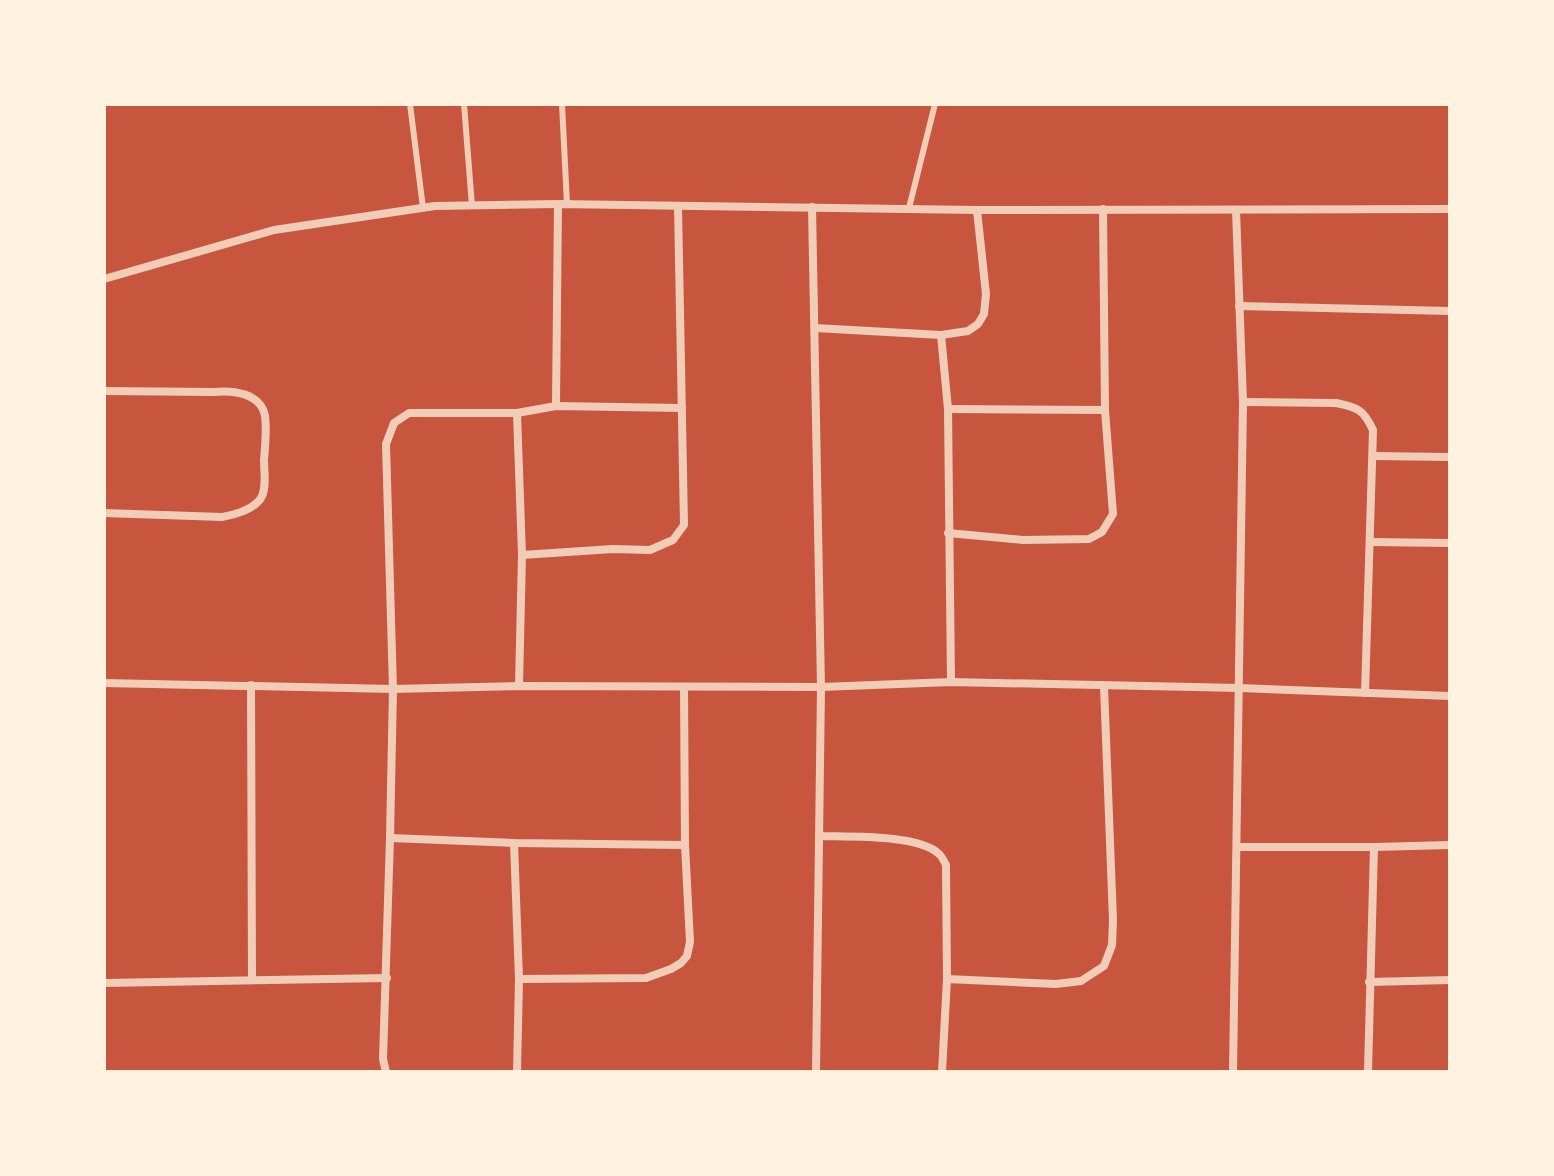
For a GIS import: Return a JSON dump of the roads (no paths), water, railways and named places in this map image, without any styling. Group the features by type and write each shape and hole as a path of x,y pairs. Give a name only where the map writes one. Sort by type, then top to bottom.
{"street":[{"path":"104,279 274,230 423,208 563,204 977,210 1450,209"},
{"path":"556,406 563,204"},
{"path":"522,555 613,549 650,550 673,540 684,525 678,206"},
{"path":"812,207 821,687 816,1072"},
{"path":"948,533 1023,540 1089,539 1102,532 1113,514 1105,410 1103,209"},
{"path":"815,328 941,335 968,331 978,324 984,314 986,294 977,210"},
{"path":"1233,1072 1243,402 1236,210"},
{"path":"1239,306 1450,311"},
{"path":"941,335 948,409 951,682"},
{"path":"104,391 231,390 247,395 259,404 265,415 264,483 261,498 248,508 222,517 104,513"},
{"path":"1243,402 1336,403 1351,406 1363,412 1373,430 1365,693"},
{"path":"386,1072 383,1059 393,689 386,444 394,423 409,413 517,413 556,406 682,408"},
{"path":"948,409 1105,410"},
{"path":"517,413 522,555 519,686"},
{"path":"1373,456 1450,457"},
{"path":"1370,542 1450,543"},
{"path":"104,683 393,689 519,686 821,687 951,682 1450,696"},
{"path":"251,685 252,979"},
{"path":"947,979 1056,984 1081,981 1104,966 1112,945 1113,920 1104,686"},
{"path":"519,979 646,978 671,969 687,956 690,942 685,845 684,687"},
{"path":"819,836 902,839 925,845 940,854 946,865 947,979 942,1072"},
{"path":"390,838 685,845"},
{"path":"514,843 519,979 517,1072"},
{"path":"1238,847 1450,845"},
{"path":"1368,1072 1374,847"},
{"path":"104,983 387,978"},
{"path":"1369,982 1450,980"}],"lane":[{"path":"410,104 423,208"},
{"path":"464,104 472,206"},
{"path":"562,104 563,204"},
{"path":"909,208 935,104"}]}
